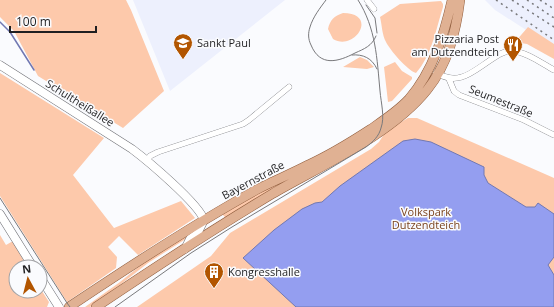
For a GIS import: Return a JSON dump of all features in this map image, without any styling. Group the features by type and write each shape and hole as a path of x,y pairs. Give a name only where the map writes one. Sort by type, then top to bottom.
{"main road":[{"name":"Bayernstraße","path":"69,307 124,269 204,220 260,188 334,152 383,121 397,110 409,98 422,81 429,68 444,34 452,0"},
{"name":"Bayernstraße","path":"96,307 252,206 312,172 384,128 415,104 429,88 446,59 453,36 460,0"},
{"name":"Schultheißallee","path":"0,65 117,139 147,161 195,206 202,214 204,220"},
{"path":"0,73 9,71"},
{"path":"0,214 28,259"},
{"path":"185,249 190,239 197,234 204,220"},
{"path":"48,290 59,307"},
{"path":"81,307 90,300 95,290"}],"street":[{"path":"367,0 374,9"},
{"path":"429,68 449,79 454,79 464,76 500,53 512,51 521,53 554,70"},
{"name":"Seumestraße","path":"449,79 454,91 459,95 553,133"},
{"path":"147,161 150,156 158,152 243,124 289,87"}],"shaded area":[{"name":"Sankt Paul","path":"133,0 285,0 170,91"},
{"path":"485,0 554,0 554,48 495,10"}],"green space":[{"path":"0,0 126,0 164,91 123,128 38,76 14,31 0,17"},
{"path":"441,1 443,7 433,42 426,58 416,73 404,64 388,46 380,17 400,4"},
{"path":"343,13 354,15 360,19 361,25 360,31 355,36 349,40 341,42 333,39 328,29 333,19"},
{"path":"528,27 554,44 554,59 527,44 515,42"},
{"path":"360,57 367,60 374,67 367,69 343,67"},
{"path":"395,62 402,71 412,77 412,79 392,101 388,102 384,67"},
{"path":"0,73 104,138 73,175 114,228 181,201 195,218 138,255 119,236 108,247 117,257 116,268 67,302 48,272 48,259 40,259 0,196"},
{"name":"Volkspark Dutzendteich","path":"408,118 417,118 554,178 554,307 137,307 211,256 230,233 371,149 379,142 386,131"},
{"path":"307,170 227,219 221,213 236,203"},
{"path":"194,229 192,235 148,263 90,307 85,307 120,282 153,255"},
{"path":"0,235 6,245 13,241 23,259 8,259 8,299 47,299 49,302 47,307 0,307"}],"water":[{"name":"Volkspark Dutzendteich","path":"415,139 431,142 484,167 484,175 488,183 526,207 535,207 538,203 554,214 554,257 548,265 554,275 554,307 296,307 243,258 274,230 302,209 315,203 322,202 340,186 403,141"}],"waterway":[{"path":"0,22 10,32 34,70"}],"tram line":[{"path":"326,0 311,23 309,32 310,43 319,57 330,61 342,59 367,47 376,36"},
{"path":"115,307 191,253 366,147 379,134 383,119 375,44 369,22 358,0"},
{"path":"366,5 375,18 377,33"},
{"path":"352,55 360,55 370,59 377,69"},
{"path":"0,198 70,307"}],"railway":[{"path":"496,0 554,40"},
{"path":"512,0 554,27"},
{"path":"527,0 554,18"},
{"path":"540,0 554,9"}],"place":[{"name":"Sankt Paul","path":"183,60"},
{"name":"Pizzaria Post am Dutzendteich","path":"513,62"},
{"name":"Kongresshalle","path":"214,289"}]}
